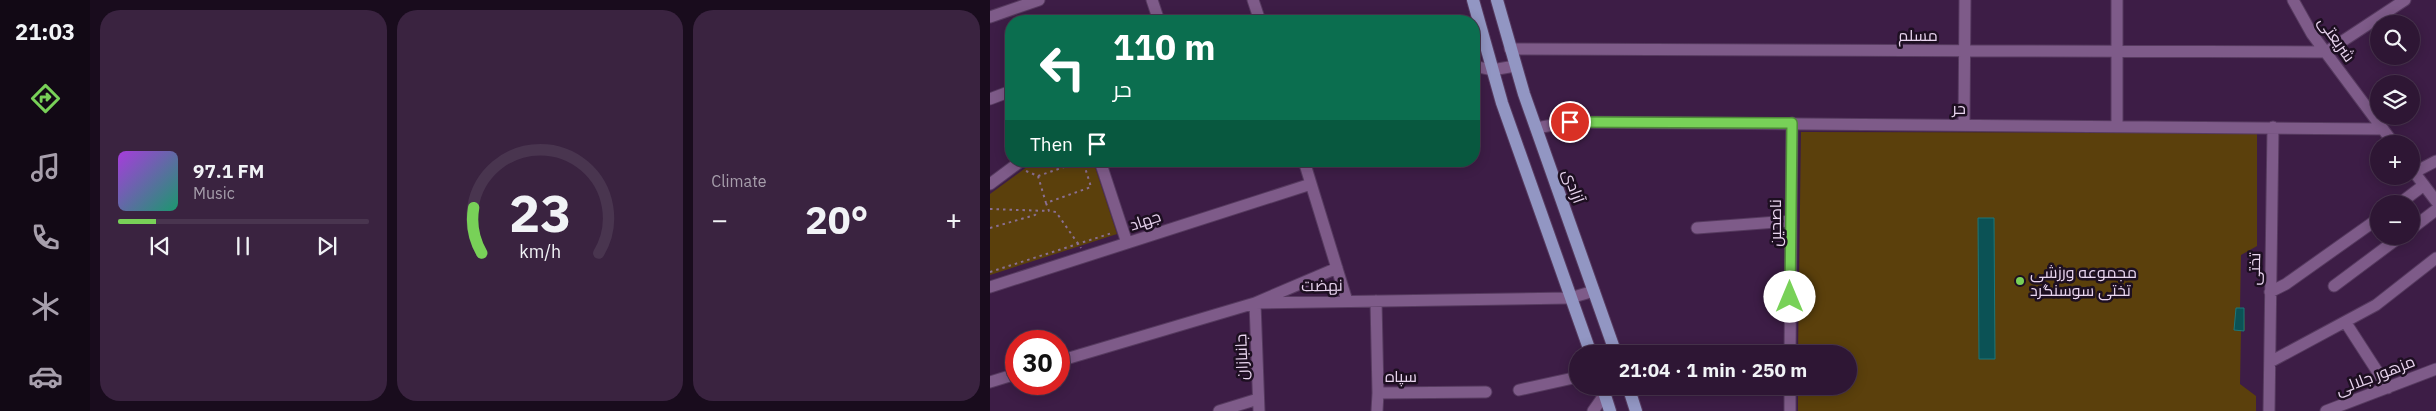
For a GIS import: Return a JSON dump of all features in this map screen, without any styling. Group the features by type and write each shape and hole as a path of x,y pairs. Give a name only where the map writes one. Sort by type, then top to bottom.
{"main road":[{"path":"1473,0 1477,15"},
{"name":"آزادی","path":"1497,0 1515,66 1613,345"},
{"path":"1480,26 1492,70 1588,345"},
{"path":"1605,395 1610,411"},
{"path":"1631,395 1636,411"}],"street":[{"path":"990,17 1039,0"},
{"path":"1152,0 1157,15"},
{"path":"1253,0 1258,15"},
{"path":"1964,124 1965,0"},
{"path":"2117,0 2117,126"},
{"name":"شریعتی","path":"2293,0 2312,34 2387,135"},
{"path":"2326,52 2404,0"},
{"name":"مسلم","path":"1510,49 2326,52"},
{"path":"1480,67 1492,70 1515,66"},
{"path":"990,98 1005,93"},
{"name":"حر","path":"1536,128 1570,122 2382,128"},
{"name":"ناصحین","path":"1790,345 1792,123"},
{"name":"تختی","path":"2269,411 2273,127"},
{"path":"2420,167 2436,161"},
{"path":"990,184 1014,167"},
{"path":"1102,167 1127,243"},
{"path":"1306,167 1347,301"},
{"path":"2420,180 2436,201"},
{"name":"جهاد","path":"990,287 1311,184"},
{"path":"2411,195 2424,185"},
{"path":"2420,222 2436,210"},
{"path":"1697,228 1791,221"},
{"path":"2270,292 2286,284 2370,224"},
{"path":"2334,286 2389,245"},
{"path":"2270,362 2376,306 2436,258"},
{"path":"1256,303 1337,268"},
{"name":"نهضت","path":"1070,358 1256,303 1570,298 1594,291"},
{"name":"سپاه","path":"1376,301 1378,393 1486,392"},
{"name":"جانبازان","path":"1256,303 1258,411"},
{"path":"2346,323 2388,388"},
{"name":"مزهور جلالی","path":"2326,411 2436,369"},
{"path":"990,382 1005,377"},
{"path":"1518,390 1569,379"},
{"path":"1378,393 1378,411"},
{"path":"1593,411 1601,395"},
{"path":"1790,395 1790,411"},
{"path":"1219,411 1258,399"}],"path":[{"path":"1023,167 1038,176 1049,211"},
{"path":"1038,176 1065,167"},
{"path":"1046,202 1091,187 1085,167"},
{"path":"990,209 1056,212 1086,256"},
{"path":"990,228 1035,215 1038,211"},
{"path":"990,272 1114,233"}],"shaded area":[{"name":"مجموعه ورزشی تختی سوسنگرد","path":"1801,132 2257,133 2257,246 2241,255 2240,308 2244,308 2245,330 2241,331 2240,384 2256,396 2256,411 1798,411 1798,395 1857,395 1857,345 1798,345"},
{"path":"1027,167 1095,167 1117,234 990,275 990,194"}],"building":[{"path":"1978,218 1994,218 1995,359 1979,359"},
{"path":"2236,308 2244,308 2244,331 2234,330"}],"place":[{"name":"مجموعه ورزشی تختی سوسنگرد","path":"2020,281"}],"route":[{"path":"1570,122 1792,123 1790,297"}]}
